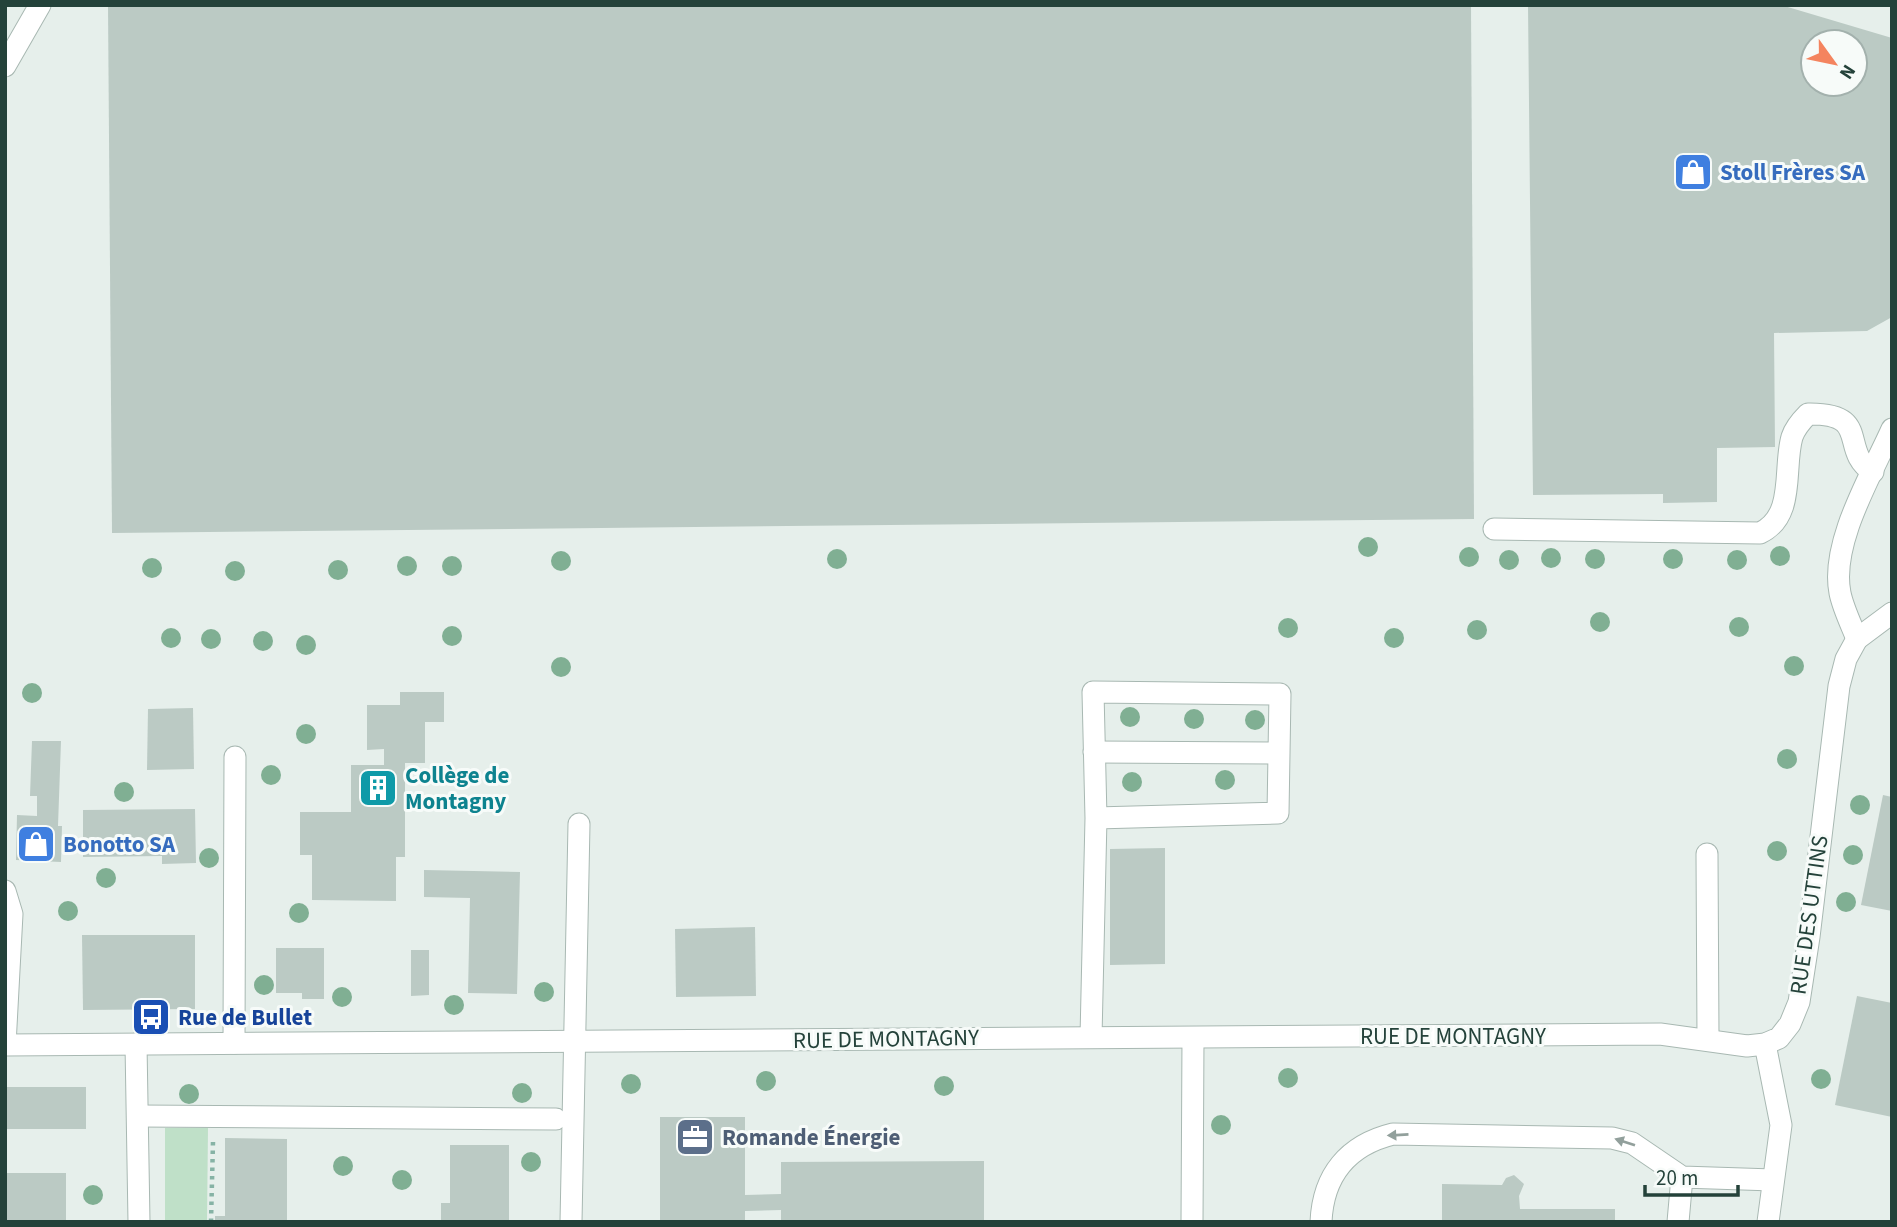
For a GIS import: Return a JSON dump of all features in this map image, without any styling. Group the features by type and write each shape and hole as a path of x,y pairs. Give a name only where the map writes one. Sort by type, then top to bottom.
{"street":[{"path":"5,66 40,5"},
{"path":"1494,529 1760,533 1771,527 1779,515 1787,486 1792,436 1808,414 1825,414 1849,425 1855,436 1856,454 1863,465 1873,472"},
{"path":"1892,429 1849,526 1840,558 1840,593 1857,639 1892,613"},
{"name":"RUE DES UTTINS","path":"1766,1045 1779,1038 1790,1024 1799,1002 1839,686 1846,659 1857,639"},
{"path":"1091,1037 1096,818 1093,692 1280,694 1278,813 1096,818"},
{"path":"1094,752 1278,753"},
{"path":"234,1043 235,757"},
{"path":"572,1222 579,824"},
{"path":"1707,854 1708,1038"},
{"path":"5,891 12,914 5,1045"},
{"name":"RUE DE MONTAGNY","path":"5,1045 1660,1034 1708,1038 1747,1046 1766,1045"},
{"path":"1192,1222 1193,1038"},
{"path":"136,1044 139,1222"},
{"path":"1766,1045 1781,1125 1768,1222"},
{"path":"138,1116 556,1119"},
{"path":"1321,1222 1328,1184 1337,1168 1368,1140 1393,1134 1612,1138 1632,1143 1682,1177 1773,1180"},
{"path":"1678,1222 1682,1177"}],"path":[{"path":"211,1222 214,1116"}],"green space":[{"path":"165,1128 208,1128 207,1222 165,1222"}],"building":[{"path":"108,5 1471,5 1474,519 112,533"},
{"path":"1528,5 1781,5 1858,28 1799,28 1799,98 1869,98 1869,31 1892,38 1892,317 1867,331 1774,333 1775,447 1717,448 1717,502 1663,503 1663,494 1533,495"},
{"name":"Collège de Montagny","path":"400,692 444,692 444,722 425,722 425,763 405,763 405,857 396,857 396,901 312,900 312,855 300,855 300,812 351,812 351,765 384,765 384,749 367,750 367,705 400,705"},
{"path":"193,708 194,769 147,770 148,709"},
{"path":"32,741 61,741 58,826 62,826 61,862 16,860 17,815 37,816 37,796 30,796"},
{"path":"1883,795 1892,797 1892,911 1861,905"},
{"path":"195,809 196,863 162,864 162,856 83,857 83,810"},
{"path":"1165,848 1165,964 1110,965 1110,849"},
{"path":"424,870 520,872 517,994 468,993 470,898 424,897"},
{"path":"755,927 756,996 676,997 675,929"},
{"path":"82,935 195,935 195,1009 83,1010"},
{"path":"276,948 324,948 324,999 302,999 302,993 276,993"},
{"path":"411,950 429,950 429,995 411,996"},
{"path":"1857,996 1892,1003 1892,1117 1835,1105"},
{"path":"5,1087 86,1087 86,1129 5,1129"},
{"path":"660,1117 745,1117 745,1195 781,1194 781,1162 984,1161 984,1222 781,1222 781,1210 745,1211 745,1222 660,1222"},
{"path":"225,1138 287,1139 287,1222 215,1222 215,1216 225,1216"},
{"path":"450,1145 509,1145 509,1222 441,1222 441,1203 450,1203"},
{"path":"5,1173 66,1173 66,1222 5,1222"},
{"path":"1514,1175 1524,1184 1519,1196 1520,1209 1615,1209 1615,1222 1442,1222 1442,1184 1502,1185 1506,1178"}],"place":[{"name":"Stoll Frères SA","path":"1693,172"},
{"name":"Collège de Montagny","path":"378,788"},
{"name":"Bonotto SA","path":"36,844"},
{"name":"Rue de Bullet","path":"151,1017"},
{"name":"Romande Énergie","path":"695,1137"}]}
